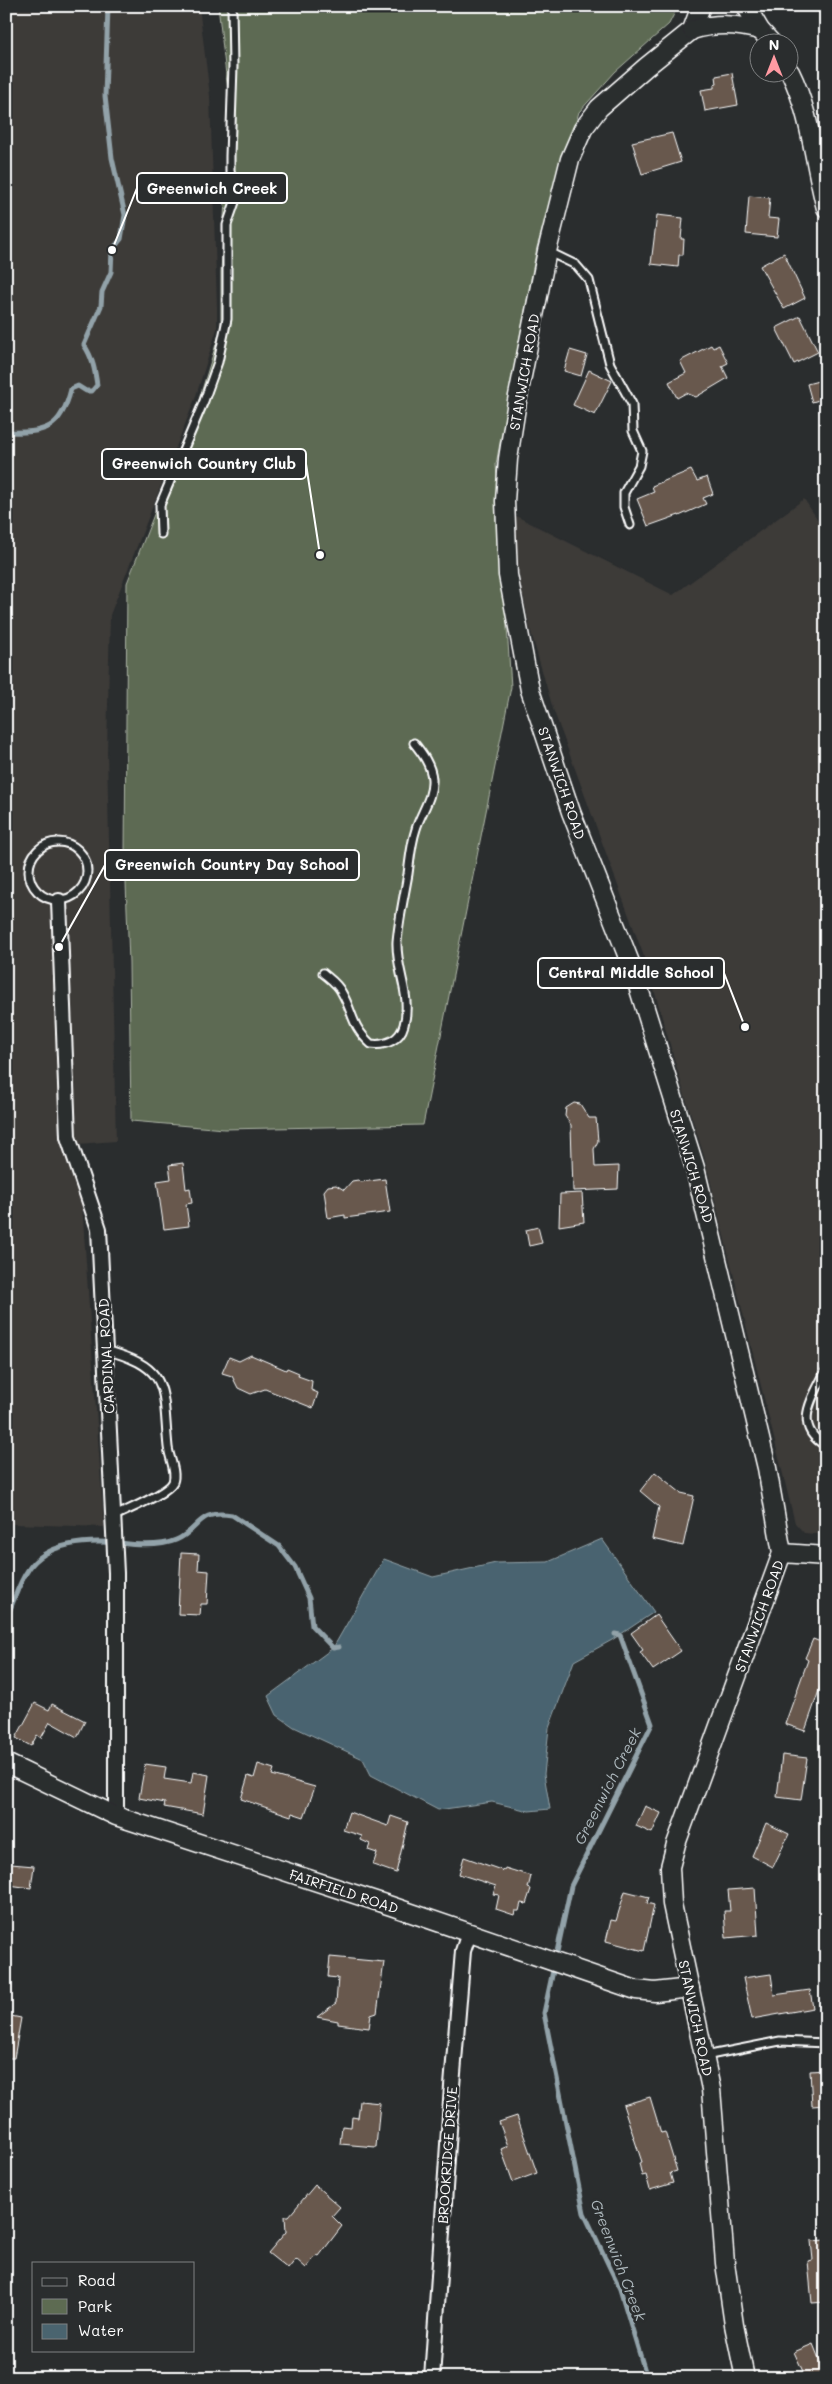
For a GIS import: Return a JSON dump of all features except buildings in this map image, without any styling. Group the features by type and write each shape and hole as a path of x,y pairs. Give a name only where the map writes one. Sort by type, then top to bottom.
{"street":[{"path":"692,30 701,6"},
{"path":"746,6 762,32"},
{"path":"692,30 721,24 741,25 756,32"},
{"name":"STANWICH ROAD","path":"692,30 626,83 589,120 567,166 547,251 507,468 505,540 517,629 530,690 550,752 632,970 698,1175 768,1468 782,1553 673,1856 670,1878 672,1904 704,2056 713,2110 726,2271 745,2378"},
{"path":"794,82 802,101 826,208"},
{"name":"CARDINAL ROAD","path":"59,901 68,1137 99,1229 115,1551 116,1816"},
{"path":"782,1553 826,1556"},
{"name":"FAIRFIELD ROAD","path":"6,1763 116,1816 596,1977 645,1992 690,1988"},
{"name":"BROOKRIDGE DRIVE","path":"432,2378 463,1951 469,1933"}],"lane":[{"path":"161,534 160,505 204,401 218,362 227,319 227,226 235,202 235,187 230,171 233,66 232,6"},
{"path":"547,251 576,265 588,280 610,364 632,404 633,431 642,451 639,466 624,493 624,507 630,525"},
{"path":"323,973 335,983 342,993 354,1024 372,1044 387,1044 397,1037 404,1026 406,993 397,943 411,850 416,828 431,792 432,778 426,759 414,742"},
{"path":"61,842 79,850 88,868 84,887 68,899 59,901 49,900 34,888 29,870 30,861 43,846 61,842"},
{"path":"106,1350 150,1368 162,1385 168,1454 173,1473 173,1482 164,1491 113,1517"},
{"path":"826,1370 805,1420 809,1432 826,1446"},
{"path":"704,2056 780,2041 826,2043"}],"shaded area":[{"path":"6,6 199,6 210,96 217,329 195,399 110,615 107,752 116,1141 78,1144 104,1527 13,1524 6,1539"},
{"path":"804,499 826,532 826,1535 804,1533 795,1523 704,1156 646,962 553,709 530,629 519,577 514,515 673,595"}],"green space":[{"path":"218,6 678,6 669,24 615,72 579,112 537,247 496,464 511,687 423,1125 224,1129 131,1121 129,962 125,857 127,583 198,403 221,328 221,272 230,109"}],"water":[{"path":"602,1539 654,1612 612,1640 574,1661 549,1728 544,1774 550,1809 529,1811 492,1802 438,1810 371,1775 363,1759 294,1727 277,1715 268,1696 333,1648 384,1559 433,1577 496,1563 548,1562"}],"waterway":[{"name":"Greenwich Creek","path":"6,432 41,430 49,426 62,413 71,389 78,386 86,391 92,391 97,385 92,360 84,345 101,306 102,292 111,272 112,250 121,239 125,215 112,158 105,96 108,6"},
{"name":"Greenwich Creek","path":"6,1619 18,1588 28,1570 45,1554 57,1548 94,1542 163,1544 184,1536 205,1517 221,1514 232,1515 279,1546 295,1567 309,1598 312,1626 333,1648 339,1647"},
{"name":"Greenwich Creek","path":"615,1634 620,1635 652,1724 571,1886 544,2013 584,2213 620,2289 647,2378"}],"place":[{"name":"Greenwich Creek","path":"112,250"},
{"name":"Greenwich Country Club","path":"320,555"},
{"name":"Greenwich Country Day School","path":"59,947"},
{"name":"Central Middle School","path":"745,1027"}]}
